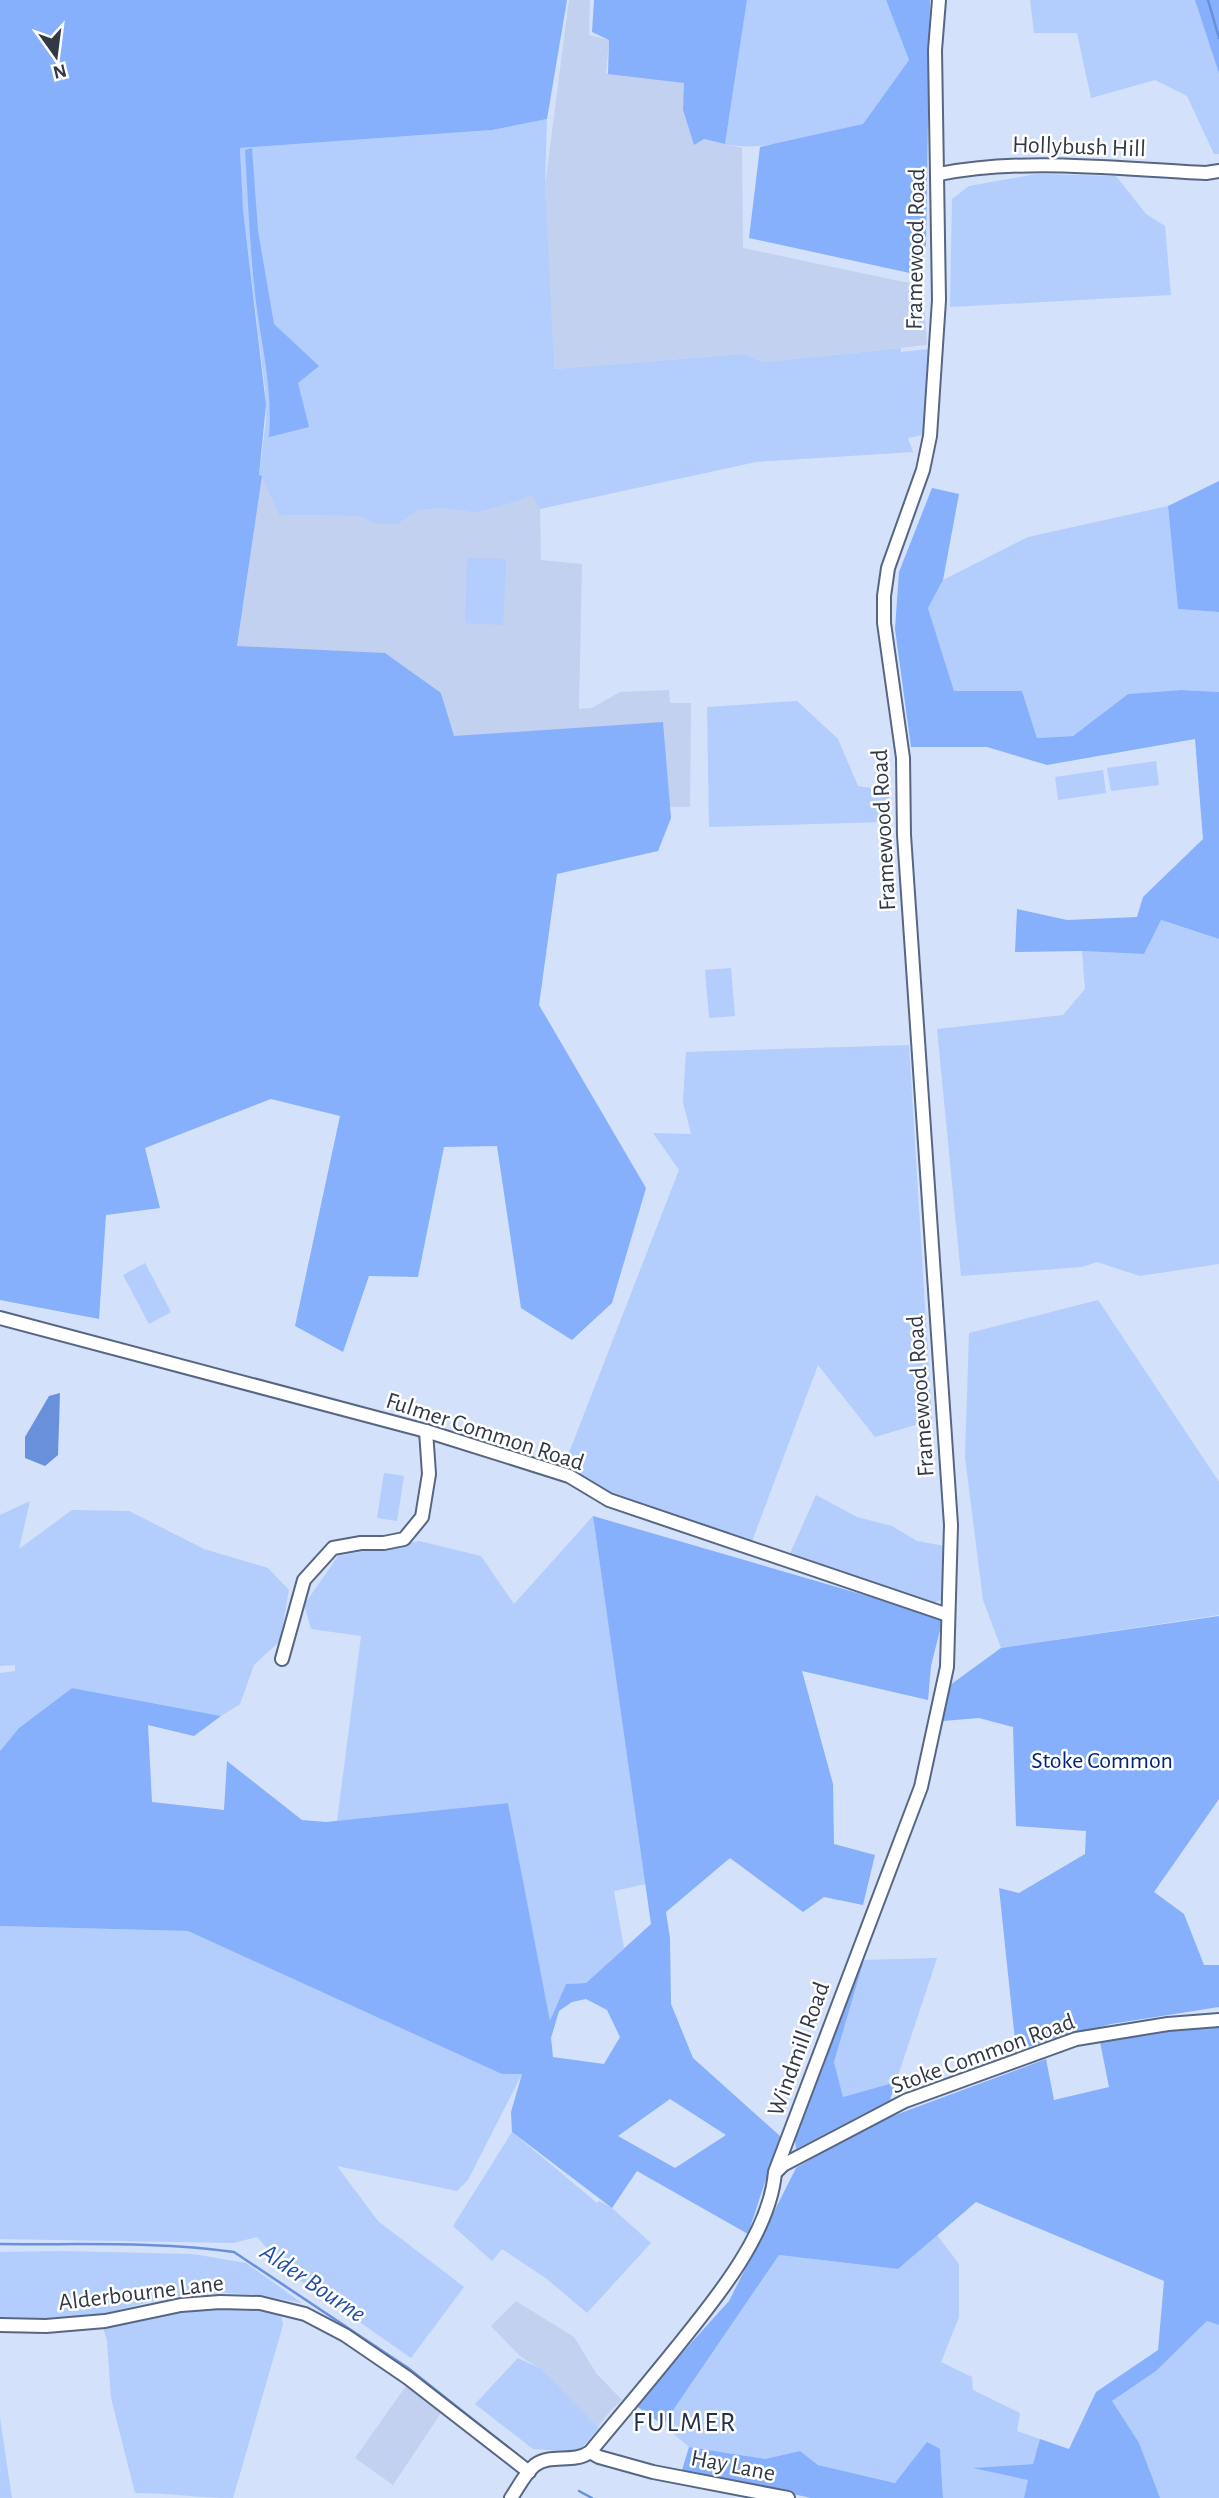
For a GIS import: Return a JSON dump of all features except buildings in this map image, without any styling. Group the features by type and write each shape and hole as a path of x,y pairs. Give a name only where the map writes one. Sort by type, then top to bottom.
{"street":[{"name":"Framewood Road","path":"939,0 935,50 939,300 930,436 923,470 888,568 884,623 903,758 904,835 951,1525 948,1615"},
{"name":"Hollybush Hill","path":"939,174 981,167 1020,165 1206,173 1219,171"},
{"name":"Fulmer Common Road","path":"0,1318 426,1431 569,1476 608,1500 948,1615"},
{"path":"282,1659 304,1580 333,1548 361,1543 384,1544 404,1538 422,1517 429,1474 426,1431"},
{"name":"Windmill Road","path":"590,2452 718,2296 753,2237 774,2192 775,2172 921,1787 947,1667 948,1615"},
{"name":"Stoke Common Road","path":"775,2172 783,2165 905,2101 1076,2039 1168,2024 1219,2020"},
{"name":"Alderbourne Lane","path":"0,2325 46,2326 105,2321 181,2305 220,2302 260,2303 305,2314 345,2335 408,2378 529,2472"},
{"path":"511,2498 534,2466 548,2460 576,2459 590,2452"},
{"name":"Hay Lane","path":"590,2452 598,2457 653,2472 788,2498"}],"shaded area":[{"path":"569,0 590,0 589,35 609,40 606,73 685,83 683,110 694,144 704,139 742,148 743,248 923,286 927,345 765,362 743,354 553,369 545,185"},
{"path":"747,0 886,0 909,60 863,124 775,144 725,144"},
{"path":"1030,0 1208,0 1219,33 1219,154 1214,154 1187,96 1155,80 1091,98 1077,33 1034,33"},
{"path":"547,119 545,185 554,369 743,354 764,362 901,348 901,352 929,349 923,435 908,438 913,452 756,462 540,509 532,495 476,513 444,508 418,510 398,524 375,524 358,516 279,515 262,477 259,476 266,419 265,389 243,209 240,148 492,130"},
{"path":"1037,174 1116,176 1146,214 1165,226 1171,295 950,307 952,199 969,186"},
{"path":"262,476 279,515 358,516 375,524 398,524 418,510 444,508 476,513 533,494 540,509 541,560 582,564 579,709 592,708 620,692 669,690 670,703 691,703 690,807 475,810 441,693 237,647"},
{"path":"1168,506 1178,609 1219,612 1219,692 1181,690 1128,694 1073,736 1037,738 1022,691 954,691 928,608 943,580 1028,537"},
{"path":"467,558 506,559 503,625 465,623"},
{"path":"797,701 838,739 858,786 890,791 885,822 709,827 707,707"},
{"path":"1156,761 1159,785 1111,791 1107,768"},
{"path":"1103,770 1106,793 1058,800 1055,777"},
{"path":"1160,920 1219,939 1219,1264 1140,1276 1097,1262 1082,1267 961,1276 937,1029 1063,1015 1085,989 1082,951 1144,954"},
{"path":"731,968 735,1016 709,1018 705,970"},
{"path":"909,1045 932,1420 875,1437 818,1365 751,1544 627,1501 563,1468 679,1170 653,1133 691,1134 683,1102 686,1052"},
{"path":"145,1263 171,1312 149,1324 123,1275"},
{"path":"1098,1300 1219,1482 1219,1615 1001,1648 983,1600 965,1457 969,1333"},
{"path":"60,1393 58,1455 45,1466 25,1458 25,1437 49,1396"},
{"path":"384,1473 404,1476 397,1521 377,1518"},
{"path":"816,1495 857,1517 892,1526 917,1541 944,1546 941,1600 930,1604 789,1556"},
{"path":"30,1501 19,1549 72,1510 129,1511 204,1549 268,1568 289,1590 280,1641 254,1665 240,1704 221,1716 72,1688 19,1728 0,1751 0,1673 15,1671 15,1665 0,1666 0,1515"},
{"path":"593,1516 646,1884 614,1891 624,1948 586,1983 566,1984 550,2023 508,1803 337,1821 361,1636 311,1629 304,1605 338,1556 419,1541 481,1556 514,1604"},
{"path":"0,1926 188,1931 502,2073 522,2074 468,2180 457,2191 337,2166 378,2221 464,2287 411,2358 288,2272 257,2237 233,2243 0,2239"},
{"path":"937,1958 896,2082 843,2097 834,2062 864,1960"},
{"path":"512,2132 597,2203 599,2201 612,2208 651,2243 587,2313 547,2279 502,2249 492,2261 453,2226"},
{"path":"937,2235 959,2264 959,2317 941,2362 972,2377 973,2390 1020,2413 1017,2431 1040,2439 1033,2464 977,2468 1029,2480 1024,2498 943,2498 940,2449 896,2483 818,2465 800,2451 765,2459 689,2447 663,2425 779,2255 898,2269"},
{"path":"0,2252 193,2254 246,2263 302,2303 259,2295 226,2293 169,2297 78,2320 0,2324"},
{"path":"516,2301 574,2337 596,2373 622,2400 598,2427 544,2372 520,2356 491,2326"},
{"path":"218,2308 269,2310 281,2316 283,2325 233,2498 135,2493 111,2398 107,2340 103,2328 151,2315"},
{"path":"1207,2321 1219,2325 1219,2498 1160,2498 1112,2401 1156,2371"},
{"path":"518,2358 541,2369 599,2428 578,2452 533,2449 475,2404"},
{"path":"406,2386 443,2410 393,2485 355,2458"},
{"path":"0,2418 12,2498 0,2498"}],"green space":[{"path":"0,0 567,0 547,119 492,130 240,148 243,209 266,405 259,475 262,476 237,646 385,653 441,693 454,736 663,722 671,818 658,851 557,874 539,1005 646,1188 612,1303 572,1340 521,1308 497,1146 444,1147 418,1277 369,1276 343,1352 295,1326 340,1116 271,1099 145,1148 160,1208 106,1215 99,1319 0,1300"},
{"path":"594,0 747,0 725,144 704,139 694,145 683,110 684,83 608,74 609,40 592,32"},
{"path":"886,0 930,0 926,244 919,275 749,238 760,147 863,124 909,60"},
{"path":"1195,0 1219,0 1219,73"},
{"path":"252,148 258,231 274,324 319,366 298,383 309,427 269,437 268,386 256,302 248,207 245,150"},
{"path":"1219,481 1219,612 1178,609 1168,506"},
{"path":"932,488 959,494 943,580 928,608 954,691 1022,691 1037,738 1073,736 1128,694 1181,690 1219,692 1219,939 1161,920 1144,954 1015,952 1017,909 1067,920 1137,917 1143,897 1203,839 1195,739 1047,765 987,747 911,747 895,629 899,572"},
{"path":"593,1516 943,1618 931,1666 928,1700 802,1671 833,1784 834,1844 875,1855 863,1905 824,1897 803,1912 730,1858 666,1912 670,1938 671,2004 693,2058 780,2136 748,2234 637,2171 612,2208 512,2132 511,2112 522,2074 502,2074 188,1931 0,1926 0,1751 19,1728 72,1688 221,1716 194,1736 148,1725 152,1802 224,1810 227,1761 302,1820 326,1822 508,1803 550,2021 566,1984 586,1983 651,1924","holes":["586,1999 607,2010 620,2037 604,2064 553,2057 551,2038 559,2011 572,2002","670,2099 726,2135 675,2168 618,2136"]},
{"name":"Stoke Common","path":"1219,1616 1219,1799 1154,1892 1184,1914 1204,1965 1219,1965 1219,2007 1111,2024 1016,2050 999,1888 1019,1893 1085,1854 1086,1831 1016,1826 1013,1727 979,1718 943,1721 946,1688 1001,1648"},
{"path":"864,1960 834,2062 843,2097 896,2082 890,2100 796,2149 795,2140 824,2045"},
{"path":"1219,2027 1219,2325 1207,2321 1156,2371 1112,2401 1139,2443 1160,2498 1024,2498 1028,2480 973,2468 1033,2464 1040,2439 1069,2449 1096,2392 1158,2350 1164,2281 976,2202 898,2269 779,2255 663,2425 635,2405 729,2301 796,2168 871,2124 1046,2059 1054,2100 1109,2087 1100,2042 1168,2030"},
{"path":"927,2442 940,2449 943,2498 811,2498 682,2470 689,2447 765,2459 800,2451 818,2465 895,2483"}],"waterway":[{"path":"1208,0 1219,38"},
{"name":"Alder Bourne","path":"0,2244 147,2245 234,2252 408,2368 524,2460"},
{"name":"Alder Bourne","path":"579,2491 592,2498"}],"district":[{"name":"FULMER","path":"685,2423"}]}
